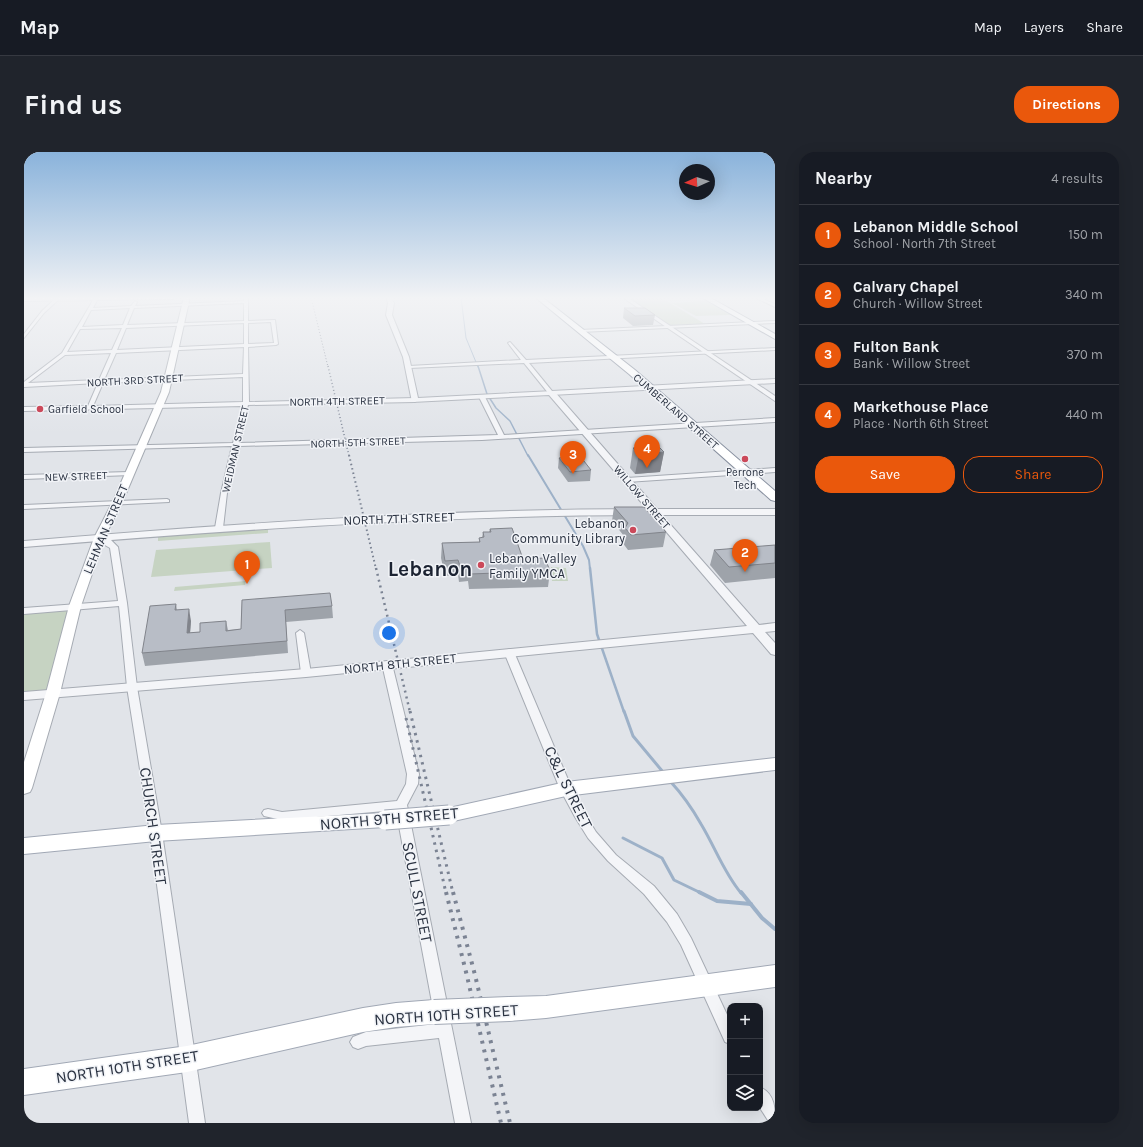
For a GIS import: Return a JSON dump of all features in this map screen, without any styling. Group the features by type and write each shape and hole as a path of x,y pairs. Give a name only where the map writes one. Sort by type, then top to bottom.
{"highway":[{"name":"CUMBERLAND STREET","path":"594,342 650,388 775,497"}],"main road":[{"name":"LEHMAN STREET","path":"24,788 53,693 74,606 99,538 117,503 160,405 169,378 177,342"},
{"name":"NORTH 9TH STREET","path":"24,846 156,833 449,815 566,789 775,764"},
{"name":"NORTH 10TH STREET","path":"24,1082 187,1059 363,1020 396,1015 440,1021 509,1009 546,1008 775,976"}],"street":[{"path":"24,385 64,354 71,342"},
{"path":"90,407 118,342"},
{"name":"WEIDMAN STREET","path":"219,528 224,493 246,403 246,342"},
{"path":"64,354 246,346 276,344 276,342"},
{"path":"401,342 415,400"},
{"path":"692,342 775,401"},
{"name":"WILLOW STREET","path":"510,343 551,393 775,651"},
{"path":"408,367 775,349"},
{"name":"NORTH 3RD STREET","path":"24,385 246,375"},
{"name":"NORTH 4TH STREET","path":"24,409 415,400 775,381"},
{"path":"486,397 502,437"},
{"name":"NORTH 5TH STREET","path":"24,450 502,437 775,420"},
{"path":"627,480 775,470"},
{"name":"NEW STREET","path":"24,477 129,474"},
{"path":"24,507 167,501"},
{"name":"NORTH 7TH STREET","path":"24,544 365,518 557,512 775,512"},
{"name":"CHURCH STREET","path":"99,538 108,542 114,547 123,602 132,687 156,833 197,1123"},
{"path":"24,611 123,602"},
{"name":"NORTH 8TH STREET","path":"24,696 306,673 775,627"},
{"path":"300,633 306,673"},
{"name":"C&L STREET","path":"509,652 566,789 579,814 592,835 612,858 649,890 672,918 686,942 727,1031"},
{"path":"268,813 282,816 401,805 412,784 414,774 387,664"},
{"name":"SCULL STREET","path":"401,805 440,1021 463,1123"},
{"path":"358,1042 440,1021"},
{"path":"763,1099 775,1116"}],"green space":[{"path":"268,528 268,533 158,541 158,536"},
{"path":"270,542 272,568 151,577 156,550"},
{"path":"551,567 566,568 568,581 552,581"},
{"path":"246,581 245,585 174,591 175,587"},
{"path":"72,610 49,691 24,693 24,614"}],"building":[{"path":"654,442 664,452 639,454 633,448 644,447 640,443"},
{"path":"580,456 591,470 570,472 559,458"},
{"path":"614,507 644,507 666,532 631,535 625,528 628,523"},
{"path":"512,528 523,559 545,558 550,571 470,574 469,566 460,566 458,560 445,561 442,543 480,542 479,538 484,537 483,532 491,532 490,529"},
{"path":"775,545 775,563 729,567 714,550"},
{"path":"330,593 332,606 285,610 287,641 142,653 150,606 176,604 175,610 189,609 187,633 200,632 200,623 226,621 226,631 241,629 242,600"}],"waterway":[{"path":"468,342 478,367"},
{"path":"478,366 487,394 496,408 510,421 528,456"},
{"path":"528,455 583,546 589,560 590,569"},
{"path":"590,568 597,634 624,712"},
{"path":"624,711 633,736 663,772"},
{"path":"670,781 694,812 720,860 741,893"},
{"path":"623,838 662,858 674,880 701,893"},
{"path":"741,892 751,904"},
{"path":"701,893 717,901 751,904"},
{"path":"751,904 762,918 775,929"}],"railway":[{"path":"322,342 328,367"},
{"path":"328,366 349,456"},
{"path":"349,455 376,569"},
{"path":"376,568 410,712"},
{"path":"410,711 453,893"},
{"path":"406,718 446,893"},
{"path":"446,892 501,1123"},
{"path":"453,892 475,975 510,1123"}],"place":[{"name":"Garfield School","path":"40,409"},
{"name":"Perrone Tech","path":"745,459"},
{"name":"Markethouse Place","path":"647,468"},
{"name":"Fulton Bank","path":"573,474"},
{"name":"Lebanon Community Library","path":"633,530"},
{"name":"Lebanon Valley Family YMCA","path":"481,565"},
{"name":"Calvary Chapel","path":"745,572"},
{"name":"Lebanon Middle School","path":"247,584"}],"district":[{"name":"Lebanon","path":"430,569"}]}
